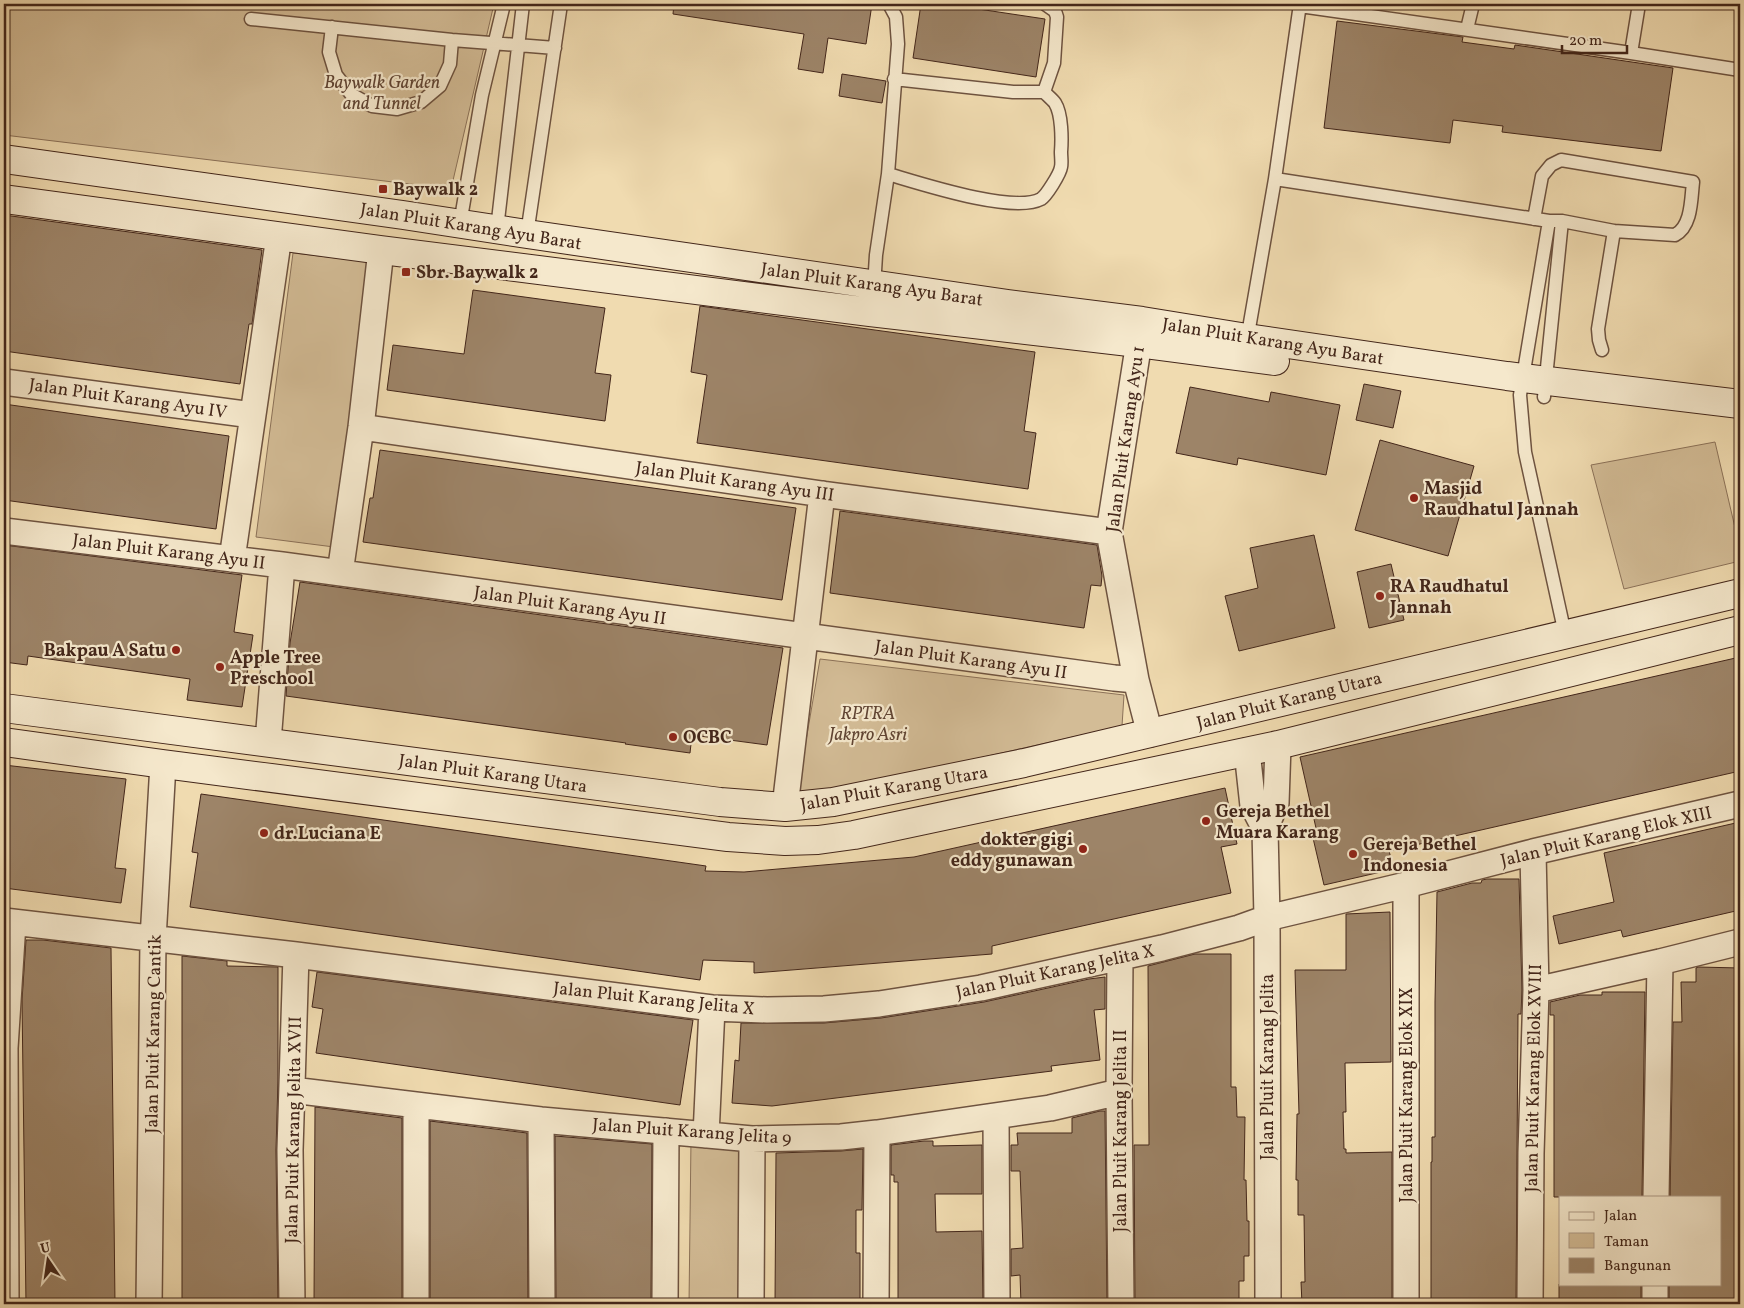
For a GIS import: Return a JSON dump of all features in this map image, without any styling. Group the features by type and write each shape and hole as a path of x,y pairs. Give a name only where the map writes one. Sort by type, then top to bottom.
{"street":[{"name":"Jalan Pluit Karang Ayu Barat","path":"4,159 458,223 1008,304 1140,332 1533,388 1740,423"},
{"name":"Jalan Pluit Karang Ayu Barat","path":"4,199 381,250 870,312 1140,332"},
{"path":"448,258 458,223"},
{"path":"491,264 497,229"},
{"path":"521,268 527,234"},
{"path":"232,559 279,236"},
{"path":"340,574 361,427 381,250"},
{"name":"Jalan Pluit Karang Ayu 1","path":"1140,332 1109,532 1136,680 1150,734"},
{"name":"Jalan Pluit Karang Ayu IV","path":"4,382 252,415"},
{"name":"Jalan Pluit Karang Ayu Barat","path":"1533,388 1740,404"},
{"name":"Jalan Pluit Karang Ayu III","path":"361,427 822,494 1109,532"},
{"path":"785,807 822,494"},
{"name":"Jalan Pluit Karang Ayu II","path":"4,531 282,565 805,637 1136,680"},
{"path":"268,742 282,565"},
{"path":"1730,595 1740,617"},
{"name":"Jalan Pluit Karang Utara","path":"4,708 710,801 785,807 833,802 1024,763 1730,595"},
{"name":"Jalan Pluit Karang Utara","path":"4,742 728,837 785,841 818,840 854,835 970,811 1278,744 1740,630"},
{"path":"1398,714 1427,667"},
{"name":"Jalan Pluit Karang Jelita","path":"1268,1304 1265,829 1276,802 1278,744"},
{"name":"Jalan Pluit Karang Jelita","path":"1247,751 1253,806 1265,829"},
{"name":"Jalan Pluit Karang Cantik","path":"149,1304 153,939 164,764"},
{"path":"510,809 515,776"},
{"name":"Jalan Pluit Karang Elok XIII","path":"1267,918 1533,852 1740,804"},
{"name":"Jalan Pluit Karang Elok XVIII","path":"1530,1304 1531,1153 1536,990 1533,852"},
{"name":"Jalan Pluit Karang Elok XIX","path":"1406,885 1406,1304"},
{"name":"Jalan Pluit Karang Jelita X","path":"8,922 296,955 712,1008 776,1010 824,1009 879,1004 981,988 1120,958 1239,928 1267,918"},
{"path":"6,1304 4,1048 8,922"},
{"path":"1536,990 1740,942"},
{"name":"Jalan Pluit Karang Jelita XVII","path":"292,1304 290,1150 296,955"},
{"name":"Jalan Pluit Karang Jelita II","path":"1120,958 1121,1304"},
{"path":"1656,1196 1660,962"},
{"path":"706,1135 712,1008"},
{"name":"Jalan Pluit Karang Jelita 9","path":"292,1090 541,1120 752,1139 841,1137 877,1133 1050,1108 1119,1092"},
{"path":"416,1106 416,1304"},
{"path":"996,1117 997,1304"},
{"path":"541,1120 542,1304"},
{"path":"665,1304 666,1131"},
{"path":"876,1304 877,1133"},
{"path":"751,1304 752,1139"},
{"path":"1655,1286 1655,1304"}],"lane":[{"path":"458,223 482,95 504,4"},
{"path":"497,229 523,4"},
{"path":"527,234 561,4"},
{"path":"870,312 888,174 897,37 896,17 889,4"},
{"path":"1044,92 1054,63 1057,17 1055,11 1046,4"},
{"path":"1467,29 1473,4"},
{"path":"1631,53 1639,4"},
{"path":"1245,348 1275,179 1300,5 1740,70"},
{"path":"251,19 452,40 555,48"},
{"path":"332,28 329,52 336,75 351,94 372,106 397,109 420,102 440,86 450,64 452,40"},
{"path":"888,174 986,199 1024,204 1042,199 1061,168 1062,138 1056,104 1044,92 1004,91 894,79"},
{"path":"1275,179 1534,219 1562,221 1614,231 1675,235 1679,234 1684,228 1690,209 1693,182 1561,160 1550,165 1542,176 1534,219"},
{"path":"1549,221 1525,452 1565,634"},
{"path":"1533,388 1562,221"},
{"path":"1602,350 1598,340 1598,329 1614,231"}],"green space":[{"name":"Baywalk Garden and Tunnel","path":"4,4 494,4 451,189 4,135"},
{"path":"293,253 371,262 334,547 256,537"},
{"path":"1715,442 1740,549 1740,561 1624,589 1591,465"},
{"name":"RPTRA Jakpro Asri","path":"820,659 1124,695 1122,726 796,799"},
{"path":"691,1139 762,1140 759,1304 689,1304"}],"building":[{"path":"674,4 872,4 866,44 828,38 823,73 798,69 804,34 673,14"},
{"path":"921,4 945,4 1045,19 1036,77 913,58"},
{"path":"1337,21 1463,37 1462,42 1514,49 1515,45 1673,68 1661,151 1502,132 1503,126 1453,120 1450,143 1324,128"},
{"path":"842,74 886,81 882,103 839,96"},
{"path":"4,215 262,250 252,324 249,324 240,384 4,351"},
{"path":"473,290 605,308 595,373 611,375 605,421 387,390 393,345 464,354"},
{"path":"700,306 1035,352 1024,431 1036,433 1028,489 697,443 707,375 691,372"},
{"path":"1364,384 1401,391 1393,428 1356,420"},
{"path":"1190,387 1269,402 1271,392 1340,405 1326,475 1238,458 1237,465 1176,453"},
{"path":"4,404 229,436 216,529 4,500"},
{"name":"Masjid Raudhatul Jannah","path":"1380,440 1474,466 1448,556 1355,530"},
{"path":"380,450 796,508 782,600 363,542 370,498 373,498"},
{"path":"840,511 1097,545 1102,576 1101,586 1091,585 1084,628 830,593"},
{"path":"1314,535 1335,628 1239,651 1225,596 1258,588 1250,548"},
{"path":"4,545 242,575 234,632 253,635 242,707 187,700 190,679 28,656 27,665 4,662"},
{"name":"RA Raudhatul Jannah","path":"1391,564 1404,620 1369,628 1357,572"},
{"path":"300,582 783,648 767,745 692,735 690,753 286,696 290,643"},
{"path":"1740,657 1740,771 1389,851 1394,869 1324,885 1313,838 1318,837 1300,757"},
{"path":"4,765 126,779 115,868 126,869 121,903 4,888"},
{"path":"1225,788 1237,844 1221,847 1231,893 992,946 992,954 754,973 754,962 703,960 700,980 190,907 198,853 192,852 201,794 706,866 705,871 744,872 914,857"},
{"path":"1740,822 1740,910 1623,937 1621,930 1559,944 1553,916 1614,902 1604,853"},
{"path":"1519,879 1522,990 1521,1014 1518,1014 1516,1304 1431,1304 1431,1162 1432,1137 1435,1137 1437,892 1472,883 1481,883 1482,880"},
{"path":"1390,912 1391,1062 1345,1063 1346,1112 1343,1112 1344,1149 1346,1149 1346,1153 1392,1152 1392,1304 1302,1304 1301,1282 1305,1282 1304,1215 1298,1215 1298,1180 1296,1180 1297,1114 1299,1114 1295,970 1346,970 1346,914"},
{"path":"26,940 43,940 111,948 115,1304 26,1304 22,1000"},
{"path":"1195,954 1231,954 1231,1087 1236,1087 1237,1117 1245,1117 1244,1180 1246,1180 1247,1221 1249,1221 1249,1256 1244,1256 1244,1281 1239,1281 1239,1304 1135,1304 1134,1145 1149,1145 1148,966"},
{"path":"182,956 227,961 227,966 278,967 276,1150 278,1304 182,1304"},
{"path":"1696,968 1740,968 1740,1304 1669,1304 1669,1286 1722,1286 1722,1196 1670,1196 1673,1022 1682,1022 1681,982 1696,982"},
{"path":"317,972 693,1020 680,1105 316,1053 323,1009 312,1007"},
{"path":"1105,977 1105,1009 1094,1010 1100,1060 1051,1066 1052,1071 772,1106 732,1103 735,1060 739,1061 741,1023 824,1023 881,1018 984,1002"},
{"path":"1602,992 1645,992 1642,1196 1554,1197 1554,1015 1550,1015 1550,1002 1580,995 1602,995"},
{"path":"315,1107 402,1118 402,1304 314,1304"},
{"path":"1105,1111 1107,1304 1021,1304 1020,1275 1011,1276 1011,1249 1023,1248 1020,1171 1011,1171 1011,1145 1018,1145 1017,1133 1072,1133 1072,1118"},
{"path":"430,1121 527,1133 528,1304 430,1304"},
{"path":"555,1136 652,1144 651,1304 556,1304"},
{"path":"933,1141 933,1146 982,1145 982,1194 935,1194 936,1232 982,1231 983,1304 898,1304 898,1182 894,1182 894,1175 891,1175 891,1145"},
{"path":"863,1149 862,1210 856,1210 856,1253 860,1253 860,1304 775,1304 776,1153"},
{"path":"1559,1286 1641,1286 1641,1304 1559,1304"}],"place":[{"name":"Baywalk 2","path":"383,189"},
{"name":"Sbr. Baywalk 2","path":"406,272"},
{"name":"Masjid Raudhatul Jannah","path":"1414,498"},
{"name":"RA Raudhatul Jannah","path":"1380,596"},
{"name":"Bakpau A Satu","path":"176,650"},
{"name":"Apple Tree Preschool","path":"220,667"},
{"name":"OCBC","path":"673,737"},
{"name":"Gereja Bethel Muara Karang","path":"1206,821"},
{"name":"dr.Luciana E","path":"264,833"},
{"name":"dokter gigi eddy gunawan","path":"1083,849"},
{"name":"Gereja Bethel Indonesia","path":"1353,854"}]}
